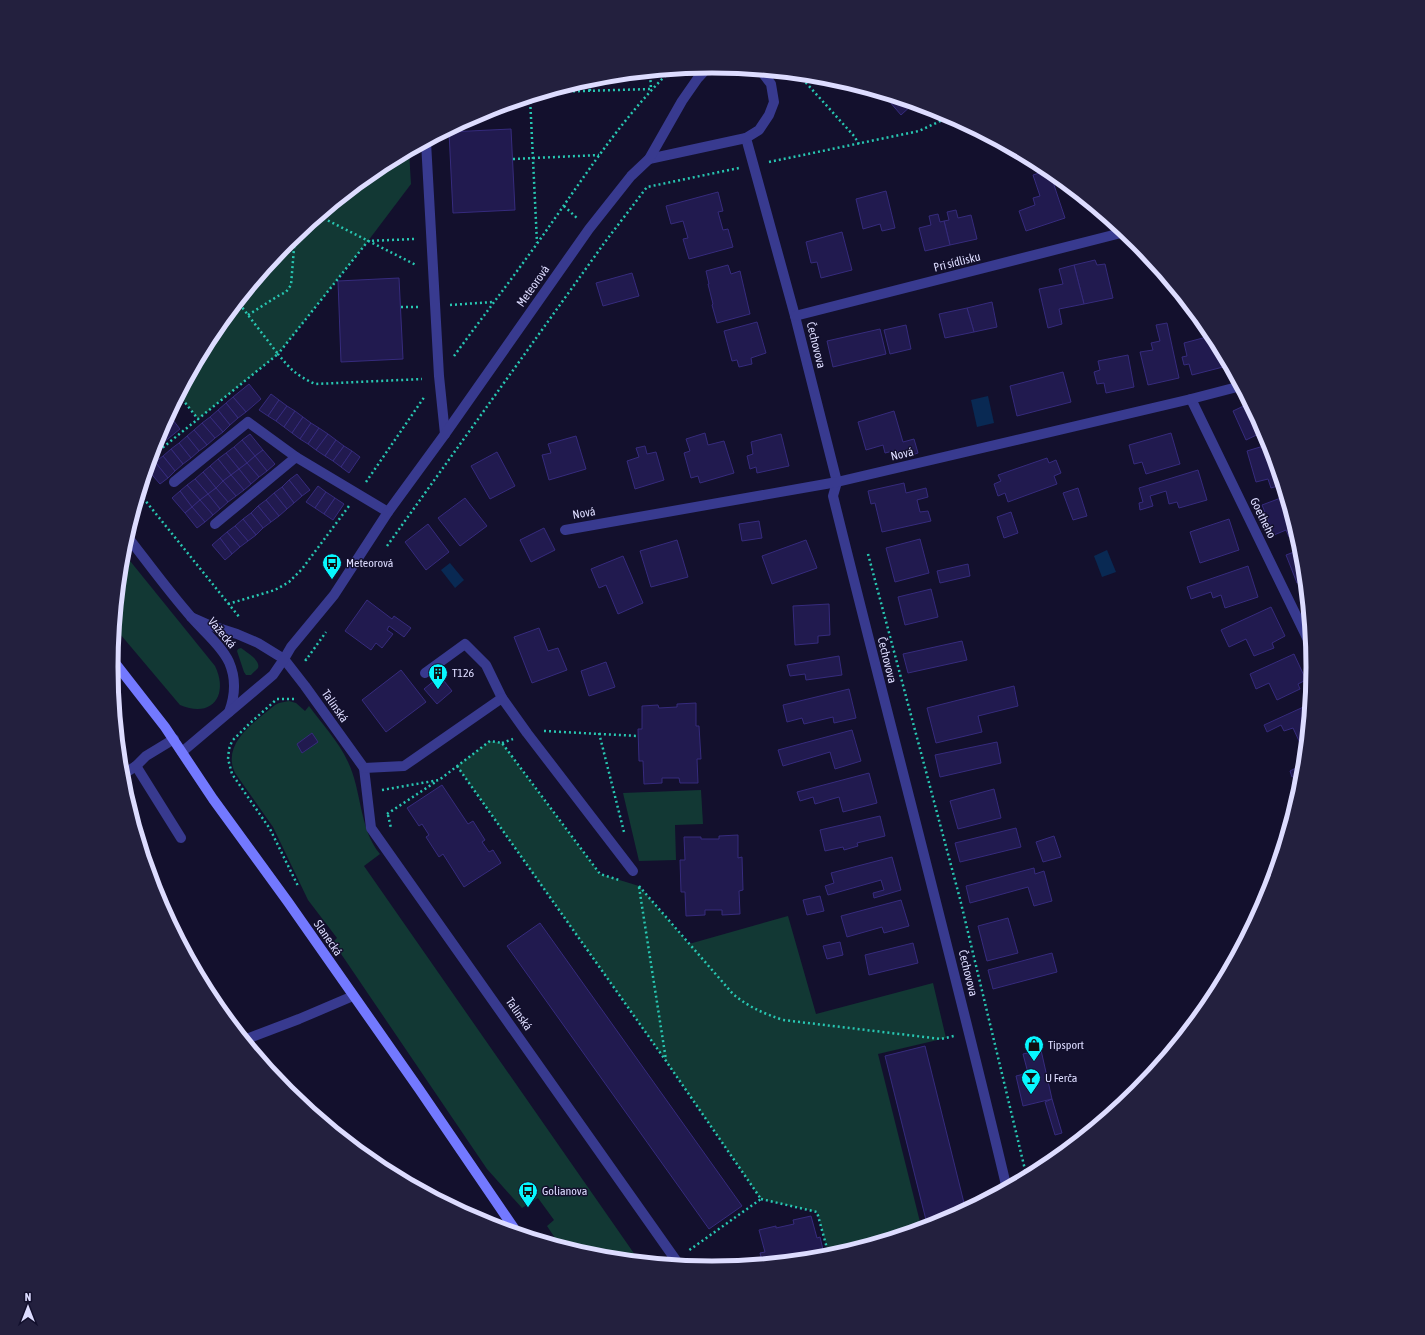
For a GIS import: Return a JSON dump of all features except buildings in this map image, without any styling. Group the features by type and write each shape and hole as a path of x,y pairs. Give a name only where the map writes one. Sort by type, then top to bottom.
{"main road":[{"name":"Slanecká","path":"118,667 174,739 213,799 288,902 513,1227"}],"street":[{"name":"Meteorová","path":"182,752 273,675 291,647 334,595 388,512 590,229 631,176 649,159 682,101 702,73"},
{"path":"649,159 746,138 759,130 769,114 774,102 771,84 764,75"},
{"name":"Čechovova","path":"746,138 795,316 837,482 833,496 866,633 970,1034 1006,1184"},
{"path":"426,147 439,376 445,434"},
{"name":"Pri sídlisku","path":"795,316 1118,234"},
{"name":"Nová","path":"565,530 837,482 1236,387"},
{"name":"Goetheho","path":"1191,399 1306,636"},
{"path":"174,482 248,422 296,457 388,512"},
{"path":"215,524 296,457"},
{"name":"Važecká","path":"131,542 191,617 224,653 234,676 233,702 228,714"},
{"name":"Važecká","path":"191,617 258,643 284,659"},
{"path":"425,673 465,644 486,665 502,698 633,871"},
{"name":"Talinská","path":"284,659 364,768 371,828 677,1261"},
{"path":"364,768 404,766 502,698"},
{"path":"127,772 136,766 146,756 174,739"},
{"path":"136,766 181,838"},
{"path":"249,1038 300,1019 353,996"}],"path":[{"path":"228,604 275,590 289,582 302,569 358,494 439,376 537,244 626,118 651,89 666,75"},
{"path":"650,76 651,89"},
{"path":"804,80 854,136 859,144"},
{"path":"590,86 590,91"},
{"path":"565,92 651,89"},
{"path":"530,102 537,244"},
{"path":"383,551 605,242 647,187 919,131 943,120"},
{"path":"513,159 600,155"},
{"path":"324,219 416,265"},
{"path":"159,450 278,354 368,241 414,239"},
{"path":"248,314 286,292 291,285 294,245"},
{"path":"241,306 290,368 300,377 315,384 422,379"},
{"path":"182,399 198,419"},
{"path":"143,498 242,620"},
{"path":"868,554 960,899 1027,1172"},
{"path":"291,647 306,660 329,628"},
{"path":"299,888 270,829 232,774 228,754 230,745 235,737 277,699 294,699 305,706 317,702"},
{"path":"388,815 439,780 490,741 502,743 527,733 549,731 638,736"},
{"path":"599,734 624,833"},
{"path":"502,743 600,874 620,880"},
{"path":"457,766 666,1061 761,1199 817,1212 828,1251"},
{"path":"379,767 383,796"},
{"path":"381,790 439,780"},
{"path":"386,809 393,834"},
{"path":"632,884 639,886 733,994 746,1005 760,1012 783,1020 941,1039 970,1034"},
{"path":"639,886 666,1061"},
{"path":"688,1251 761,1199"}],"green space":[{"path":"409,156 411,184 368,241 278,354 198,419 182,399 218,337 241,306 292,247 321,221 382,173"},
{"path":"128,558 215,666 219,677 219,695 215,702 201,709 191,709 180,705 119,633"},
{"path":"241,648 252,656 257,662 258,668 251,675 246,675 244,672 237,651"},
{"path":"289,701 296,703 305,711 309,706 335,740 353,773 364,822 373,844 380,854 364,866 637,1257 597,1251 557,1241 547,1226 554,1220 538,1198 522,1208 487,1169 333,942 337,938 308,900 273,827 235,773 232,762 236,743 242,734 279,703"},
{"path":"490,741 502,743 600,874 639,886 689,944 788,916 816,1014 933,983 946,1038 878,1054 921,1224 866,1242 828,1251 817,1212 761,1199 666,1061 457,766"},
{"path":"701,790 703,824 675,825 676,860 639,861 623,793"}],"water":[{"path":"988,396 994,423 977,427 971,400"},
{"path":"1107,550 1116,572 1102,577 1094,556"},
{"path":"450,563 464,580 455,588 441,570"}],"place":[{"name":"Meteorová","path":"332,580"},
{"name":"T126","path":"438,690"},
{"name":"Tipsport","path":"1034,1062"},
{"name":"U Ferča","path":"1031,1095"},
{"name":"Golianova","path":"528,1208"}]}
